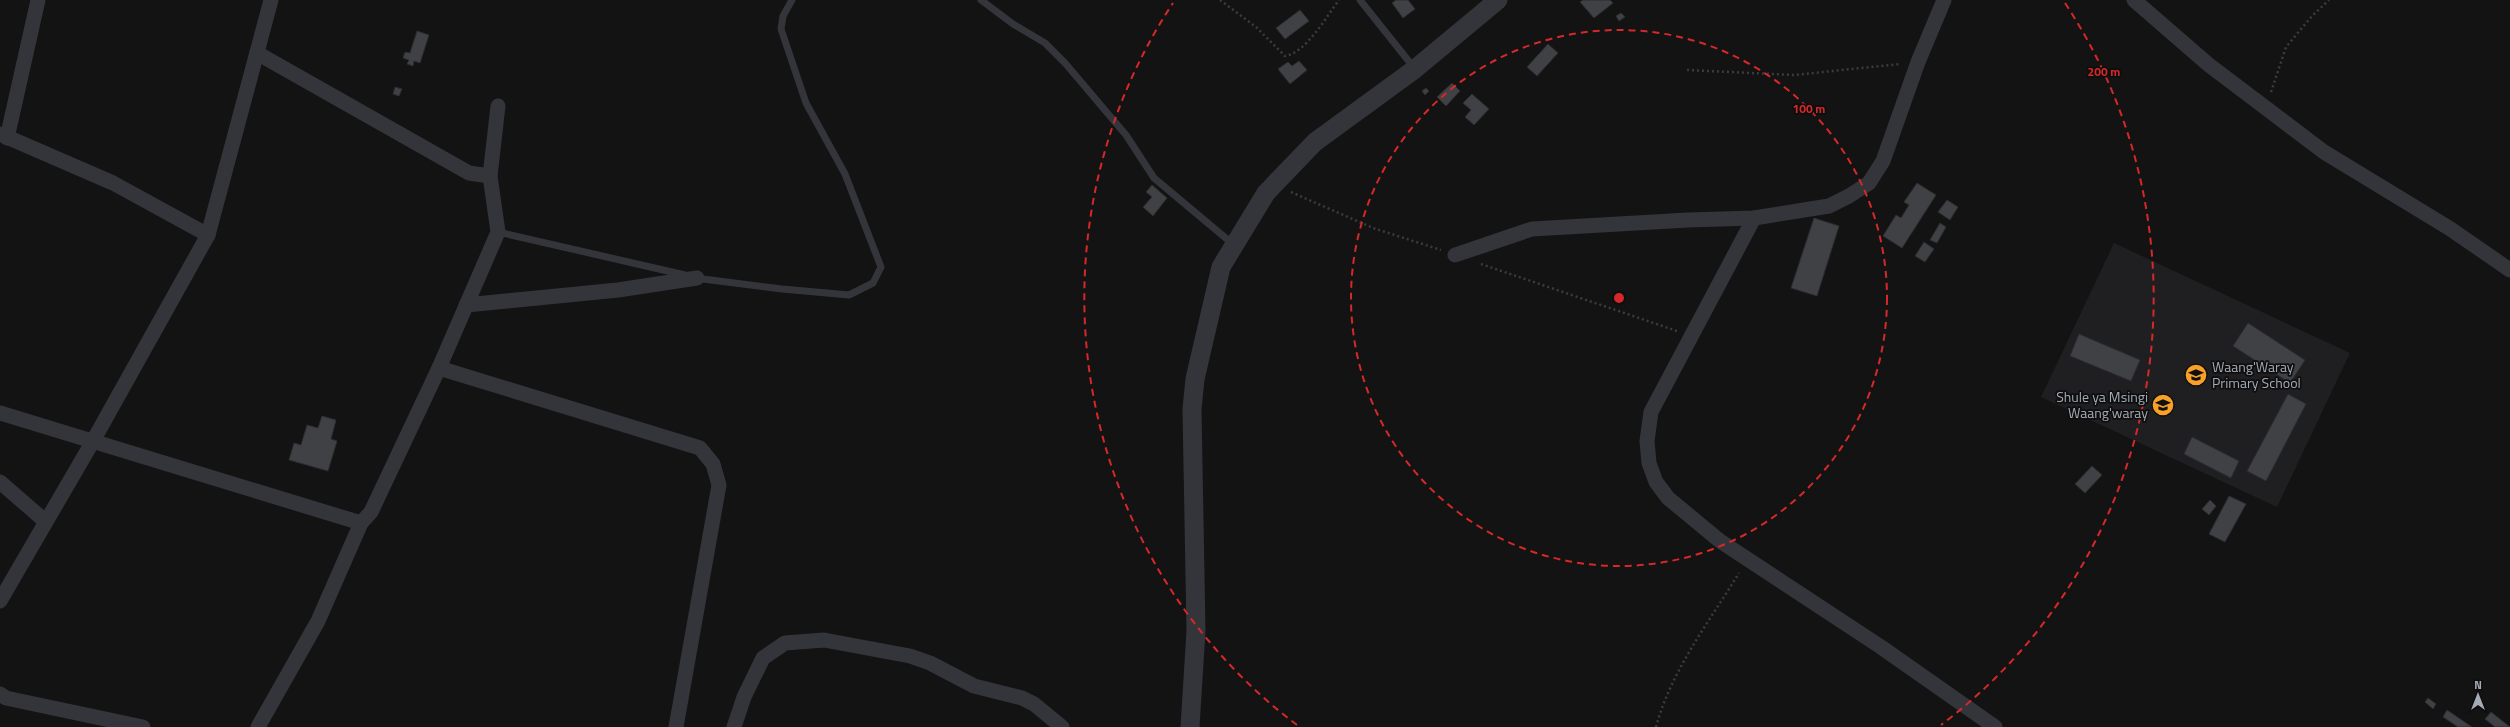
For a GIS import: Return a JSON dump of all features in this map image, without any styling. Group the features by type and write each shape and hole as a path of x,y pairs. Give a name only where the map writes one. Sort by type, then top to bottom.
{"street":[{"path":"38,0 4,136 113,182 208,235"},
{"path":"0,601 93,441 208,235 271,0"},
{"path":"1190,727 1196,631 1192,409 1195,379 1207,322 1221,267 1266,193 1315,142 1415,69 1498,0"},
{"path":"1455,255 1532,229 1688,220 1754,218 1829,206 1869,182 1883,161 1918,62 1944,0"},
{"path":"2134,0 2209,65 2324,152 2449,228 2510,270"},
{"path":"257,54 469,173 490,176"},
{"path":"258,727 318,621 361,523 371,512 439,368 498,232 490,176 498,106"},
{"path":"1754,218 1651,412 1647,441 1649,463 1656,482 1668,498 1720,541 1881,647 1995,727"},
{"path":"466,305 618,290 697,278"},
{"path":"439,368 700,448 713,464 719,485 676,727"},
{"path":"0,413 361,523"},
{"path":"0,482 45,522"},
{"path":"734,727 744,697 763,658 785,642 824,640 910,656 930,663 974,686 1022,698 1034,704 1062,727"},
{"path":"0,694 6,698 143,727"}],"lane":[{"path":"498,232 697,278 849,295 874,284 881,267 845,174 806,103 781,29 783,16 792,0"},
{"path":"981,0 1014,24 1045,43 1066,63 1126,135 1154,178 1234,245"},
{"path":"1360,0 1415,69"}],"path":[{"path":"1220,0 1256,27 1285,56 1294,54 1304,46 1339,0"},
{"path":"2266,109 2286,47 2312,16 2329,0"},
{"path":"1687,70 1794,75 1918,62"},
{"path":"1656,727 1661,708 1675,678 1747,559"}],"shaded area":[{"name":"Waang'Waray Primary School","path":"2114,243 2350,353 2277,507 2041,397"}],"building":[{"path":"1396,0 1408,0 1415,9 1403,18 1392,3"},
{"path":"1583,0 1610,0 1613,3 1594,18 1580,2"},
{"path":"1300,10 1309,21 1285,39 1276,28"},
{"path":"1621,13 1625,17 1619,21 1616,16"},
{"path":"417,31 429,35 420,63 414,61 413,66 407,64 409,60 403,58 405,52 410,53"},
{"path":"1548,44 1558,53 1537,76 1527,67"},
{"path":"1299,61 1307,70 1290,84 1278,69 1288,62 1292,66"},
{"path":"1452,83 1460,91 1446,106 1437,97"},
{"path":"395,87 402,89 399,96 393,94"},
{"path":"1426,88 1429,91 1425,95 1422,91"},
{"path":"1472,94 1489,109 1474,125 1465,117 1471,110 1463,103"},
{"path":"1917,183 1936,195 1902,248 1883,236 1896,215 1901,218 1909,205 1904,202"},
{"path":"1152,185 1167,198 1153,216 1143,207 1152,197 1146,192"},
{"path":"1947,200 1958,207 1950,220 1938,212"},
{"path":"1814,218 1839,226 1817,296 1791,288"},
{"path":"1940,223 1946,227 1937,243 1930,240"},
{"path":"1924,242 1934,249 1925,262 1915,256"},
{"path":"2248,323 2305,360 2290,383 2233,346"},
{"path":"2079,334 2140,360 2131,381 2070,356"},
{"path":"2288,394 2306,404 2266,481 2247,471"},
{"path":"322,416 336,420 331,439 337,441 328,471 289,460 294,443 301,445 307,425 318,428"},
{"path":"2192,437 2239,461 2231,478 2184,454"},
{"path":"2092,466 2102,475 2085,493 2075,484"},
{"path":"2229,496 2246,504 2225,542 2209,534"},
{"path":"2210,500 2216,506 2209,515 2202,509"},
{"path":"2428,698 2436,704 2433,709 2425,702"},
{"path":"2447,710 2472,727 2458,727 2443,717"},
{"path":"2491,712 2510,727 2495,727 2485,719"}],"place":[{"name":"Waang'Waray Primary School","path":"2196,375"},
{"name":"Shule ya Msingi Waang'waray","path":"2163,405"}]}
